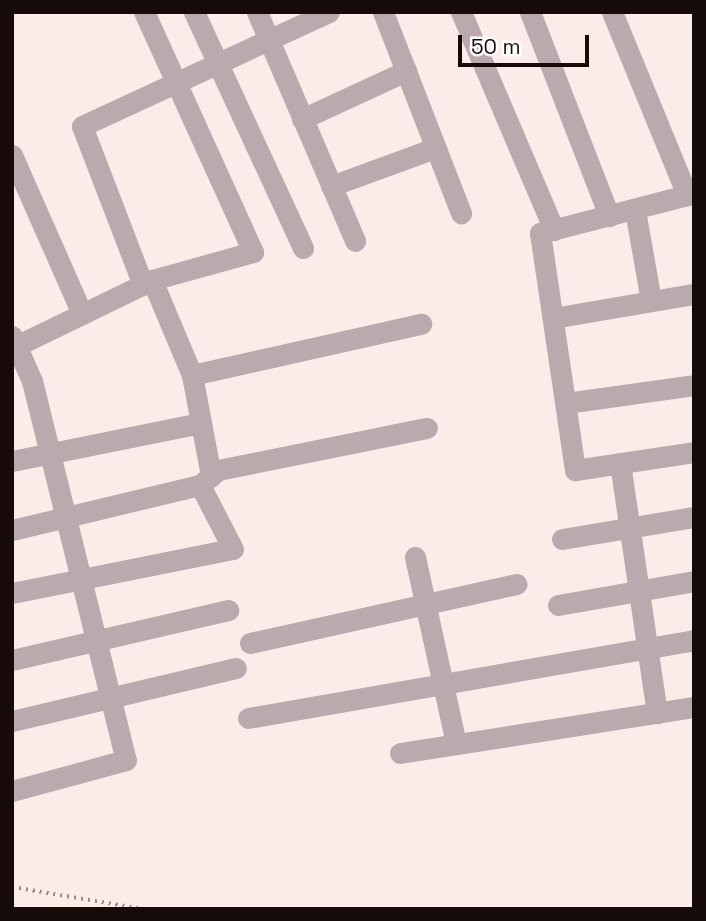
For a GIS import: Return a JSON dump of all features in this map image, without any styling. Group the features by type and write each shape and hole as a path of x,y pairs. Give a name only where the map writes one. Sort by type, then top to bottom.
{"street":[{"path":"12,791 126,760 63,519 50,453 14,343 148,282 253,251 144,12"},
{"path":"194,12 303,248"},
{"path":"257,12 355,241"},
{"path":"12,593 78,577 233,549 206,481 201,423 192,375 148,282 82,126 329,12"},
{"path":"383,12 461,213"},
{"path":"461,12 554,230"},
{"path":"530,12 609,216"},
{"path":"612,12 687,195 540,233 575,470 694,452"},
{"path":"303,119 405,71"},
{"path":"331,186 435,148"},
{"path":"12,155 82,314"},
{"path":"635,210 651,301"},
{"path":"553,318 694,294"},
{"path":"192,375 421,324"},
{"path":"566,403 694,385"},
{"path":"12,461 201,423"},
{"path":"12,530 427,428"},
{"path":"620,463 657,713"},
{"path":"562,539 694,517"},
{"path":"415,557 456,744"},
{"path":"558,605 694,581"},
{"path":"250,643 517,584"},
{"path":"12,660 228,610"},
{"path":"248,718 694,640"},
{"path":"12,721 111,701 236,668"},
{"path":"400,753 694,707"}],"path":[{"path":"12,887 144,909"}]}
